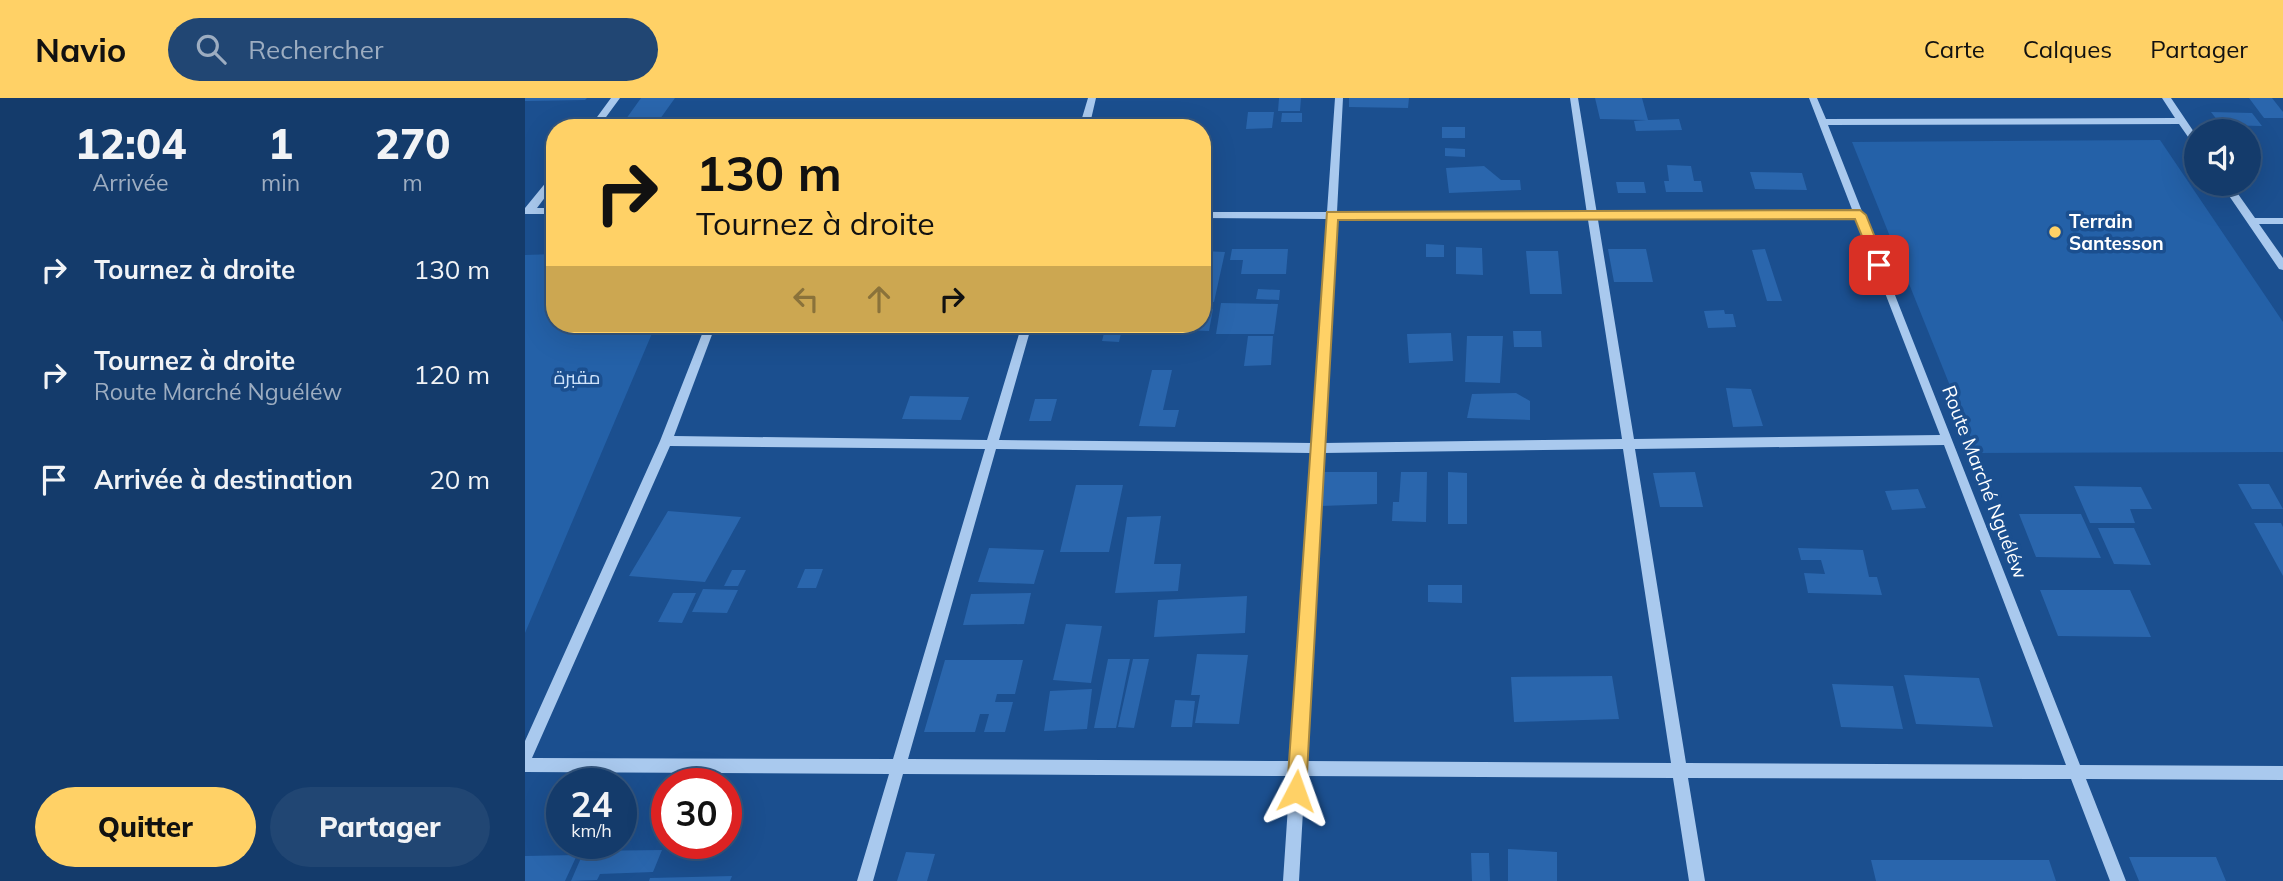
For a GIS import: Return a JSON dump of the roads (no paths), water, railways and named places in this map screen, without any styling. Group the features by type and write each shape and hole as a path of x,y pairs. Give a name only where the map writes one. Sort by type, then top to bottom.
{"street":[{"path":"600,119 616,98"},
{"path":"1087,119 1093,98"},
{"path":"1291,881 1339,98"},
{"path":"1574,98 1697,881"},
{"name":"Route Marché Nguéléw","path":"1813,98 2118,881"},
{"path":"2166,98 2184,124"},
{"path":"1823,122 2182,121"},
{"path":"527,211 546,188"},
{"path":"2234,196 2283,266"},
{"path":"527,211 546,211"},
{"path":"1211,215 1860,215"},
{"path":"2251,221 2283,221"},
{"path":"525,757 666,441 708,333"},
{"path":"865,881 1024,333"},
{"path":"666,441 1317,448 1948,440"},
{"path":"525,765 2283,774"}],"place":[{"name":"Terrain Santesson","path":"2055,232"}],"park label":[{"name":"مقبرة","path":"577,377"}]}
